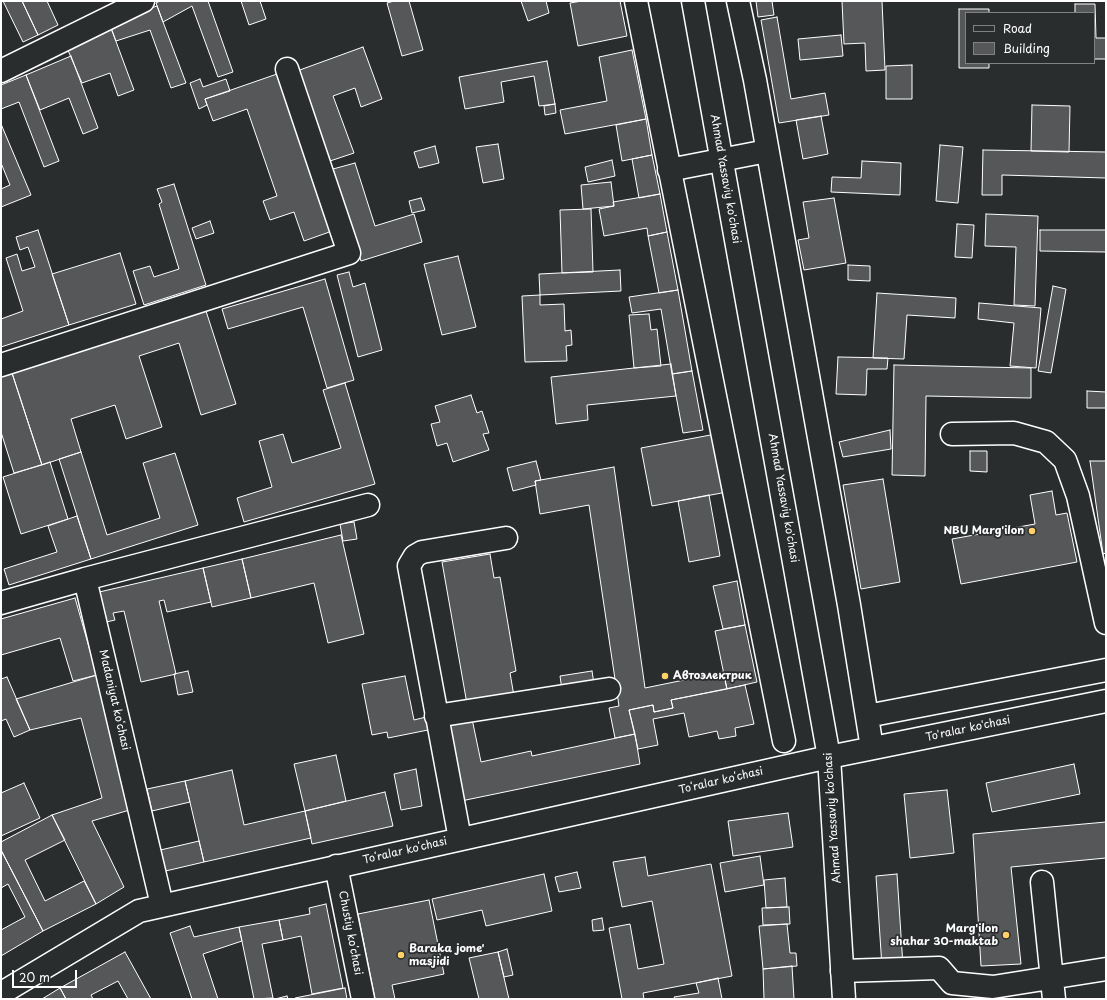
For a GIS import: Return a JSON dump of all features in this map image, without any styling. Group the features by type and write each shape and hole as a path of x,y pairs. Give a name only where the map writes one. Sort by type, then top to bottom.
{"street":[{"path":"1,71 142,1"},
{"path":"636,1 784,741"},
{"name":"Ahmad Yassaviy ko'chasi","path":"693,1 829,757 844,999"},
{"path":"738,1 767,151 849,606 872,748"},
{"path":"1,365 349,253 287,69"},
{"path":"669,170 767,151"},
{"path":"952,434 1014,433 1046,442 1065,460 1078,496 1106,623"},
{"path":"1,602 368,506"},
{"path":"460,839 409,575 411,560 422,552 506,538"},
{"name":"Madaniyat koʻchasi","path":"85,579 162,905"},
{"path":"867,716 1106,670"},
{"path":"436,716 609,688"},
{"path":"1008,688 1014,719"},
{"name":"To'ralar ko'chasi","path":"829,757 1106,700"},
{"name":"Toʻralar koʻchasi","path":"1,996 5,991 138,911 829,757"},
{"name":"Chustiy koʻchasi","path":"336,866 363,999"},
{"path":"1042,882 1054,999"},
{"path":"842,971 939,968 952,983 993,987 1106,969"}],"building":[{"path":"3,1 22,1 38,35 23,42"},
{"path":"22,1 47,1 58,25 38,35"},
{"path":"160,1 208,1 233,72 218,77 192,6 163,22 156,3"},
{"path":"241,1 260,1 266,19 249,25"},
{"path":"394,1 409,1 423,50 402,56 387,3"},
{"path":"521,1 546,1 549,13 528,21"},
{"path":"582,1 620,1 627,36 578,46 570,3"},
{"path":"756,1 772,1 774,15 758,17"},
{"path":"842,1 882,1 885,70 866,71 865,43 844,44"},
{"path":"1075,4 1095,4 1096,38 1106,38 1106,59 1095,59 1095,12 1075,12"},
{"path":"157,6 186,83 171,88 150,30 116,41 109,23"},
{"path":"959,9 989,9 989,12 965,12 965,64 989,64 989,68 959,68"},
{"path":"777,17 791,99 825,93 829,115 779,123 761,20"},
{"path":"111,28 134,90 118,96 110,73 82,83 67,48"},
{"path":"841,35 843,56 800,60 798,39"},
{"path":"363,47 382,99 361,107 355,88 333,96 354,153 330,161 297,71"},
{"path":"632,50 646,119 565,134 560,110 607,101 599,57"},
{"path":"71,56 98,128 83,134 69,98 40,110 26,75"},
{"path":"547,61 555,104 539,106 534,76 501,82 504,102 465,109 459,77"},
{"path":"912,65 912,99 886,99 886,66"},
{"path":"280,73 335,230 304,241 294,212 270,220 263,201 277,196 247,109 213,121 205,99"},
{"path":"26,75 59,161 44,167 19,102 1,109 1,85"},
{"path":"200,79 203,87 226,79 230,91 205,99 207,105 199,109 190,83"},
{"path":"555,104 556,113 545,115 544,106"},
{"path":"1032,105 1070,106 1069,152 1031,151"},
{"path":"821,116 828,154 803,159 796,120"},
{"path":"646,119 652,155 622,161 616,125"},
{"path":"1,124 31,195 1,207 1,189 10,185 1,163"},
{"path":"498,144 504,179 483,183 476,147"},
{"path":"940,145 963,147 958,203 936,201"},
{"path":"435,146 439,163 419,168 414,152"},
{"path":"983,150 1106,152 1106,178 1002,175 1002,195 982,195"},
{"path":"652,155 660,194 639,198 632,159"},
{"path":"612,160 615,176 588,182 585,167"},
{"path":"862,161 901,163 900,195 831,192 832,177 861,178"},
{"path":"355,163 375,226 414,214 422,242 361,261 333,169"},
{"path":"611,182 614,206 583,209 581,185"},
{"path":"174,184 206,285 144,305 133,271 150,266 154,277 179,269 159,204 162,202 157,189"},
{"path":"660,194 667,232 648,236 647,228 604,236 599,209 614,206 613,202"},
{"path":"421,198 425,210 412,213 409,201"},
{"path":"834,198 846,263 804,270 798,240 809,238 803,202"},
{"path":"591,209 593,272 562,273 560,210"},
{"path":"986,214 1038,216 1035,306 1014,305 1016,247 985,246"},
{"path":"210,221 214,233 196,239 192,228"},
{"path":"957,224 974,225 972,258 955,257"},
{"path":"38,230 69,325 1,347 1,319 23,311 6,258 17,254 22,271 35,267 28,247 20,250 16,237"},
{"path":"1040,230 1106,230 1106,252 1040,251"},
{"path":"667,232 678,290 659,293 648,236"},
{"path":"120,253 136,304 69,325 52,274"},
{"path":"458,256 476,327 442,335 424,264"},
{"path":"848,265 870,266 870,281 848,280"},
{"path":"620,270 621,291 540,295 539,274"},
{"path":"349,272 353,287 365,283 382,350 358,357 337,275"},
{"path":"325,279 354,380 327,388 303,307 228,329 222,309"},
{"path":"1053,286 1066,289 1051,373 1038,371"},
{"path":"678,290 692,371 672,374 661,309 632,313 629,297"},
{"path":"877,293 956,298 955,318 907,315 904,359 873,358"},
{"path":"540,295 540,305 564,304 565,331 571,330 572,345 566,346 567,361 525,362 522,296"},
{"path":"979,303 1041,308 1036,368 1010,366 1014,323 978,319"},
{"path":"206,311 236,404 201,415 179,343 139,356 162,427 126,439 115,405 71,419 81,452 42,465 12,373"},
{"path":"649,314 651,330 657,329 661,366 634,368 629,315"},
{"path":"838,357 888,358 887,369 867,369 866,395 836,394"},
{"path":"671,364 676,396 587,405 588,420 556,424 551,377"},
{"path":"894,365 1031,368 1031,398 926,396 925,476 892,475"},
{"path":"692,371 703,430 683,433 672,374"},
{"path":"12,373 42,465 14,473 1,432 1,377"},
{"path":"345,383 375,484 244,522 237,498 272,487 259,441 283,434 292,463 341,448 323,390"},
{"path":"1087,391 1106,392 1106,408 1087,408"},
{"path":"471,395 477,413 482,411 489,433 483,434 489,450 453,462 447,443 437,446 431,424 440,422 435,406"},
{"path":"890,430 891,449 843,457 839,442"},
{"path":"716,434 727,492 652,506 641,448"},
{"path":"970,451 987,451 987,472 970,471"},
{"path":"81,452 107,535 160,518 143,463 175,453 198,525 91,559 59,459"},
{"path":"536,461 541,480 535,481 536,485 513,491 507,468"},
{"path":"1090,461 1106,461 1106,553 1103,554"},
{"path":"50,462 68,519 21,534 3,477"},
{"path":"614,467 645,688 723,672 727,689 671,700 673,708 654,712 653,705 629,710 635,734 615,738 609,708 619,706 589,505 540,514 535,481"},
{"path":"883,479 900,582 861,589 843,485"},
{"name":"NBU Marg'ilon","path":"1052,491 1056,515 1067,513 1077,562 961,584 952,539 1035,524 1030,495"},
{"path":"709,495 720,556 689,562 678,501"},
{"path":"77,516 91,559 9,585 4,569 57,552 48,526"},
{"path":"354,522 357,539 343,541 340,524"},
{"path":"341,535 364,634 328,643 314,583 251,598 242,559"},
{"path":"490,554 494,578 500,577 516,671 510,673 514,696 467,704 442,562"},
{"path":"242,559 251,598 212,607 203,568"},
{"path":"203,568 211,602 167,612 164,600 159,601 176,674 141,682 124,611 113,613 115,620 102,623 95,593"},
{"path":"737,581 745,625 723,629 713,586"},
{"path":"75,598 97,675 73,681 60,638 1,655 1,619"},
{"path":"745,625 757,682 727,689 715,631"},
{"path":"188,671 193,692 178,695 174,674"},
{"path":"592,671 594,684 562,690 560,676"},
{"path":"97,675 133,809 92,821 124,887 96,904 52,815 102,798 81,718 30,730 16,699"},
{"path":"405,676 414,720 426,717 428,730 388,738 387,732 372,735 362,684"},
{"path":"7,677 30,730 14,737 6,719 1,721 1,679"},
{"path":"745,685 754,724 735,728 736,736 719,739 717,731 689,737 684,713 653,719 658,745 638,749 629,710 653,705 654,712 673,708 671,700"},
{"path":"471,714 481,762 531,751 532,756 635,734 640,764 461,801 444,720"},
{"path":"336,755 346,801 305,811 294,764"},
{"path":"1074,764 1080,794 992,812 986,783"},
{"path":"416,769 422,806 401,810 394,774"},
{"path":"232,770 244,825 305,811 311,838 204,862 185,781"},
{"path":"185,781 190,802 152,811 147,789"},
{"path":"24,783 40,818 1,836 1,793"},
{"path":"947,790 954,853 910,858 904,794"},
{"path":"385,792 393,826 312,844 305,811"},
{"path":"788,813 793,847 733,856 728,821"},
{"path":"52,815 65,840 25,860 45,901 84,881 96,904 43,931 1,850 1,842"},
{"path":"1106,822 1106,858 1011,867 1021,964 981,966 973,834"},
{"path":"199,841 204,862 157,873 152,852"},
{"path":"1,850 43,931 1,956 1,930 25,917 8,884 1,888"},
{"path":"760,856 764,885 725,892 720,863"},
{"path":"645,857 648,876 711,864 732,976 643,993 644,999 622,999 609,928 630,924 638,969 664,964 652,901 622,907 613,862"},
{"path":"577,872 581,888 559,892 555,877"},
{"path":"544,874 552,911 486,926 482,910 437,920 432,899"},
{"path":"897,874 903,966 882,967 876,876"},
{"path":"785,878 787,907 766,908 764,880"},
{"path":"429,900 444,974 392,985 395,999 375,999 358,914"},
{"path":"326,904 343,988 312,994 301,936 283,940 279,920 310,914 309,908"},
{"path":"789,907 790,924 763,925 762,908"},
{"path":"602,918 604,930 593,931 592,920"},
{"path":"279,920 283,940 262,944 273,998 254,999 239,927"},
{"path":"787,924 790,953 796,953 797,966 763,969 759,926"},
{"path":"190,926 194,937 239,927 242,941 203,954 218,999 192,999 170,933"},
{"path":"507,949 513,975 504,977 498,952"},
{"path":"125,952 151,999 128,999 118,981 91,995 93,999 66,999 60,988"},
{"path":"498,952 509,999 479,999 469,958"},
{"path":"792,966 794,999 764,999 763,969"},
{"path":"718,978 722,999 675,999 674,997 699,993 696,983"},
{"path":"60,988 66,999 42,999"},
{"path":"345,988 347,999 295,999 295,998"},
{"path":"287,996 288,999 275,999"}],"place":[{"name":"NBU Marg'ilon","path":"1032,531"},
{"name":"Автоэлектрик","path":"665,676"},
{"name":"Marg'ilon shahar 30-maktab","path":"1006,935"},
{"name":"Baraka jome' masjidi","path":"401,955"}]}
